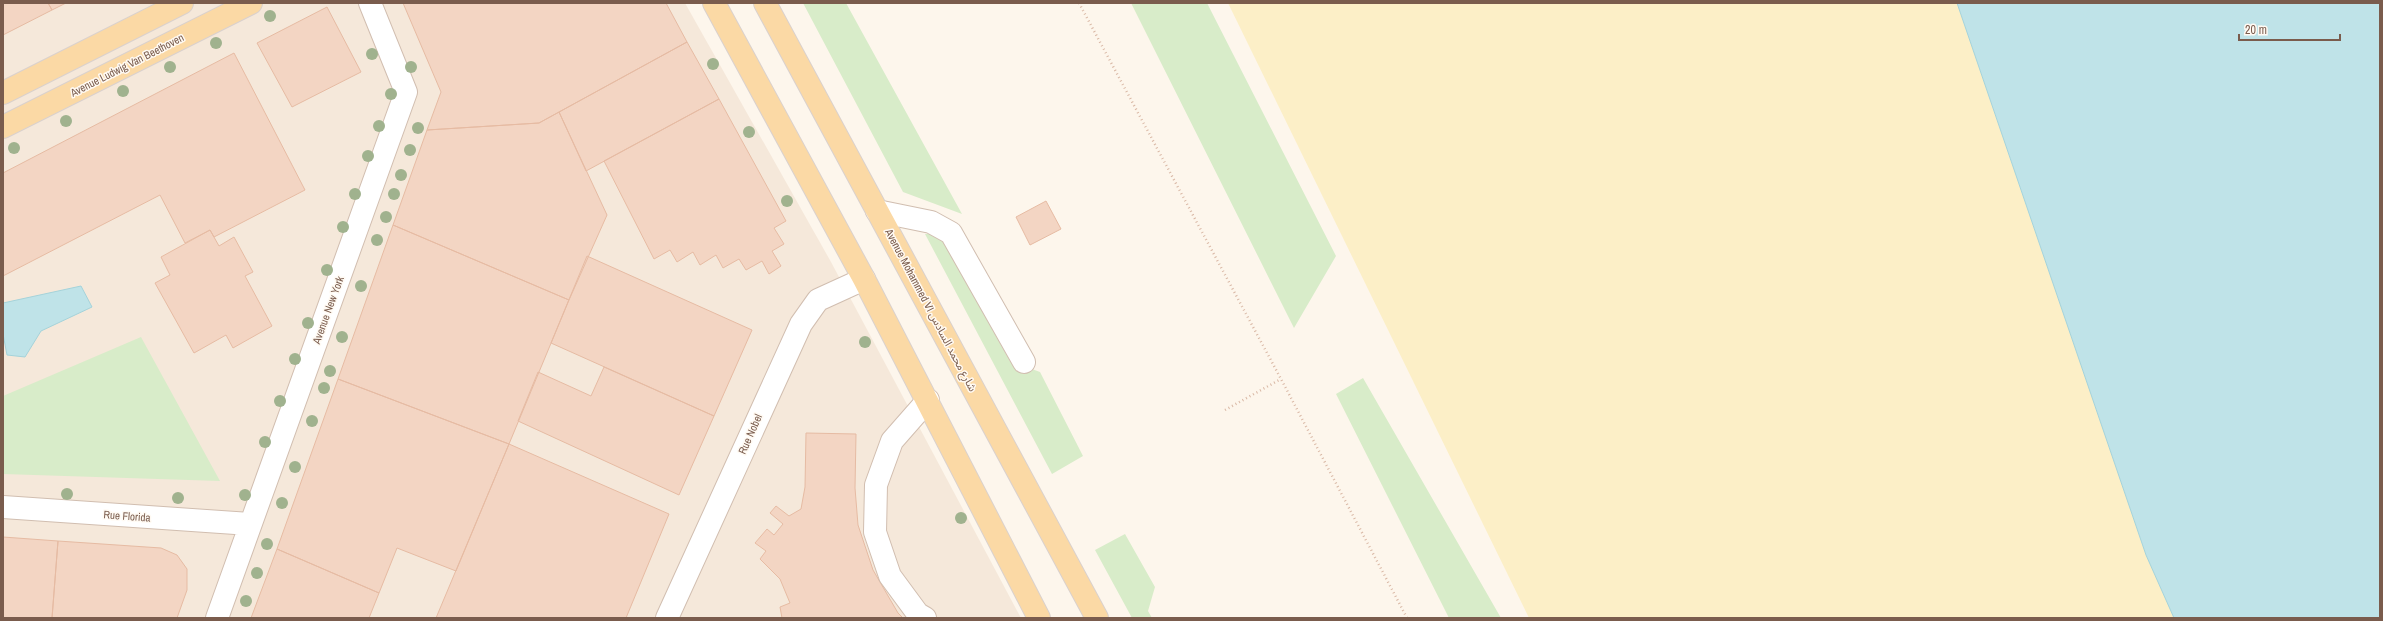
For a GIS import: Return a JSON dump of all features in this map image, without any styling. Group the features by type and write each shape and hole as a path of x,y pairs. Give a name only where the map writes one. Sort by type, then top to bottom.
{"main road":[{"path":"3,93 182,3"},
{"name":"Avenue Ludwig Van Beethoven","path":"3,127 251,3"},
{"path":"714,3 864,279 1040,618"},
{"name":"Avenue Mohammed VI شارع محمد السادس","path":"765,3 1097,618"}],"street":[{"name":"Avenue New York","path":"217,618 406,92 370,3"},
{"path":"877,211 931,222 951,233 1024,362"},
{"name":"Rue Nobel","path":"667,618 801,324 818,300 864,279"},
{"path":"925,618 918,614 890,576 875,532 875,524 876,485 892,441 928,400"},
{"name":"Rue Florida","path":"3,507 250,524"}],"path":[{"path":"1079,3 1282,379 1407,618"},
{"path":"1225,410 1282,379"}],"shaded area":[{"path":"3,3 685,3 831,262 1021,618 3,618"}],"green space":[{"path":"803,3 846,3 962,214 903,192"},
{"path":"1131,3 1207,3 1336,256 1294,328"},
{"path":"925,234 939,234 1010,361 1040,372 1083,456 1052,474"},
{"path":"141,337 220,481 3,474 3,396"},
{"path":"1363,378 1501,618 1449,618 1336,394"},
{"path":"1125,534 1155,587 1148,611 1152,618 1132,618 1095,550"}],"sand":[{"path":"1228,3 1957,3 2146,555 2174,618 1529,618"}],"water":[{"path":"1957,3 2380,3 2380,618 2174,618 2146,555"},
{"path":"81,286 92,307 41,331 25,357 7,355 3,334 3,303"}],"building":[{"path":"3,3 48,3 52,10 3,35"},
{"path":"48,3 66,3 52,10"},
{"path":"403,3 666,3 687,42 539,123 427,130 441,92"},
{"path":"327,7 361,72 292,107 257,43"},
{"path":"687,42 719,99 586,171 559,112"},
{"path":"234,53 305,190 214,237 210,230 185,243 160,195 3,276 3,173"},
{"path":"719,99 786,221 774,228 784,244 772,251 781,266 769,274 762,261 746,270 739,259 723,268 716,255 700,265 693,252 677,262 670,250 654,259 604,161"},
{"path":"559,112 607,215 569,300 393,225 427,130 539,123"},
{"path":"1046,201 1061,229 1030,245 1016,217"},
{"path":"393,225 569,300 509,444 338,379"},
{"path":"210,230 219,246 234,237 253,272 245,276 272,326 233,348 226,335 194,353 155,283 170,275 161,257"},
{"path":"587,256 752,330 714,416 551,343"},
{"path":"604,367 714,416 679,495 518,421 538,372 591,396"},
{"path":"338,379 509,444 456,571 397,548 379,593 277,549"},
{"path":"806,433 856,434 855,488 858,525 873,570 898,613 903,618 782,618 780,607 790,603 780,579 760,559 766,551 755,543 767,529 774,535 783,524 770,513 776,506 789,516 801,509 805,487"},
{"path":"509,444 669,514 626,618 436,618"},
{"path":"3,537 58,541 52,618 3,618"},
{"path":"58,541 161,548 177,555 187,569 187,590 177,618 52,618"},
{"path":"277,549 379,593 369,618 251,618"}]}
